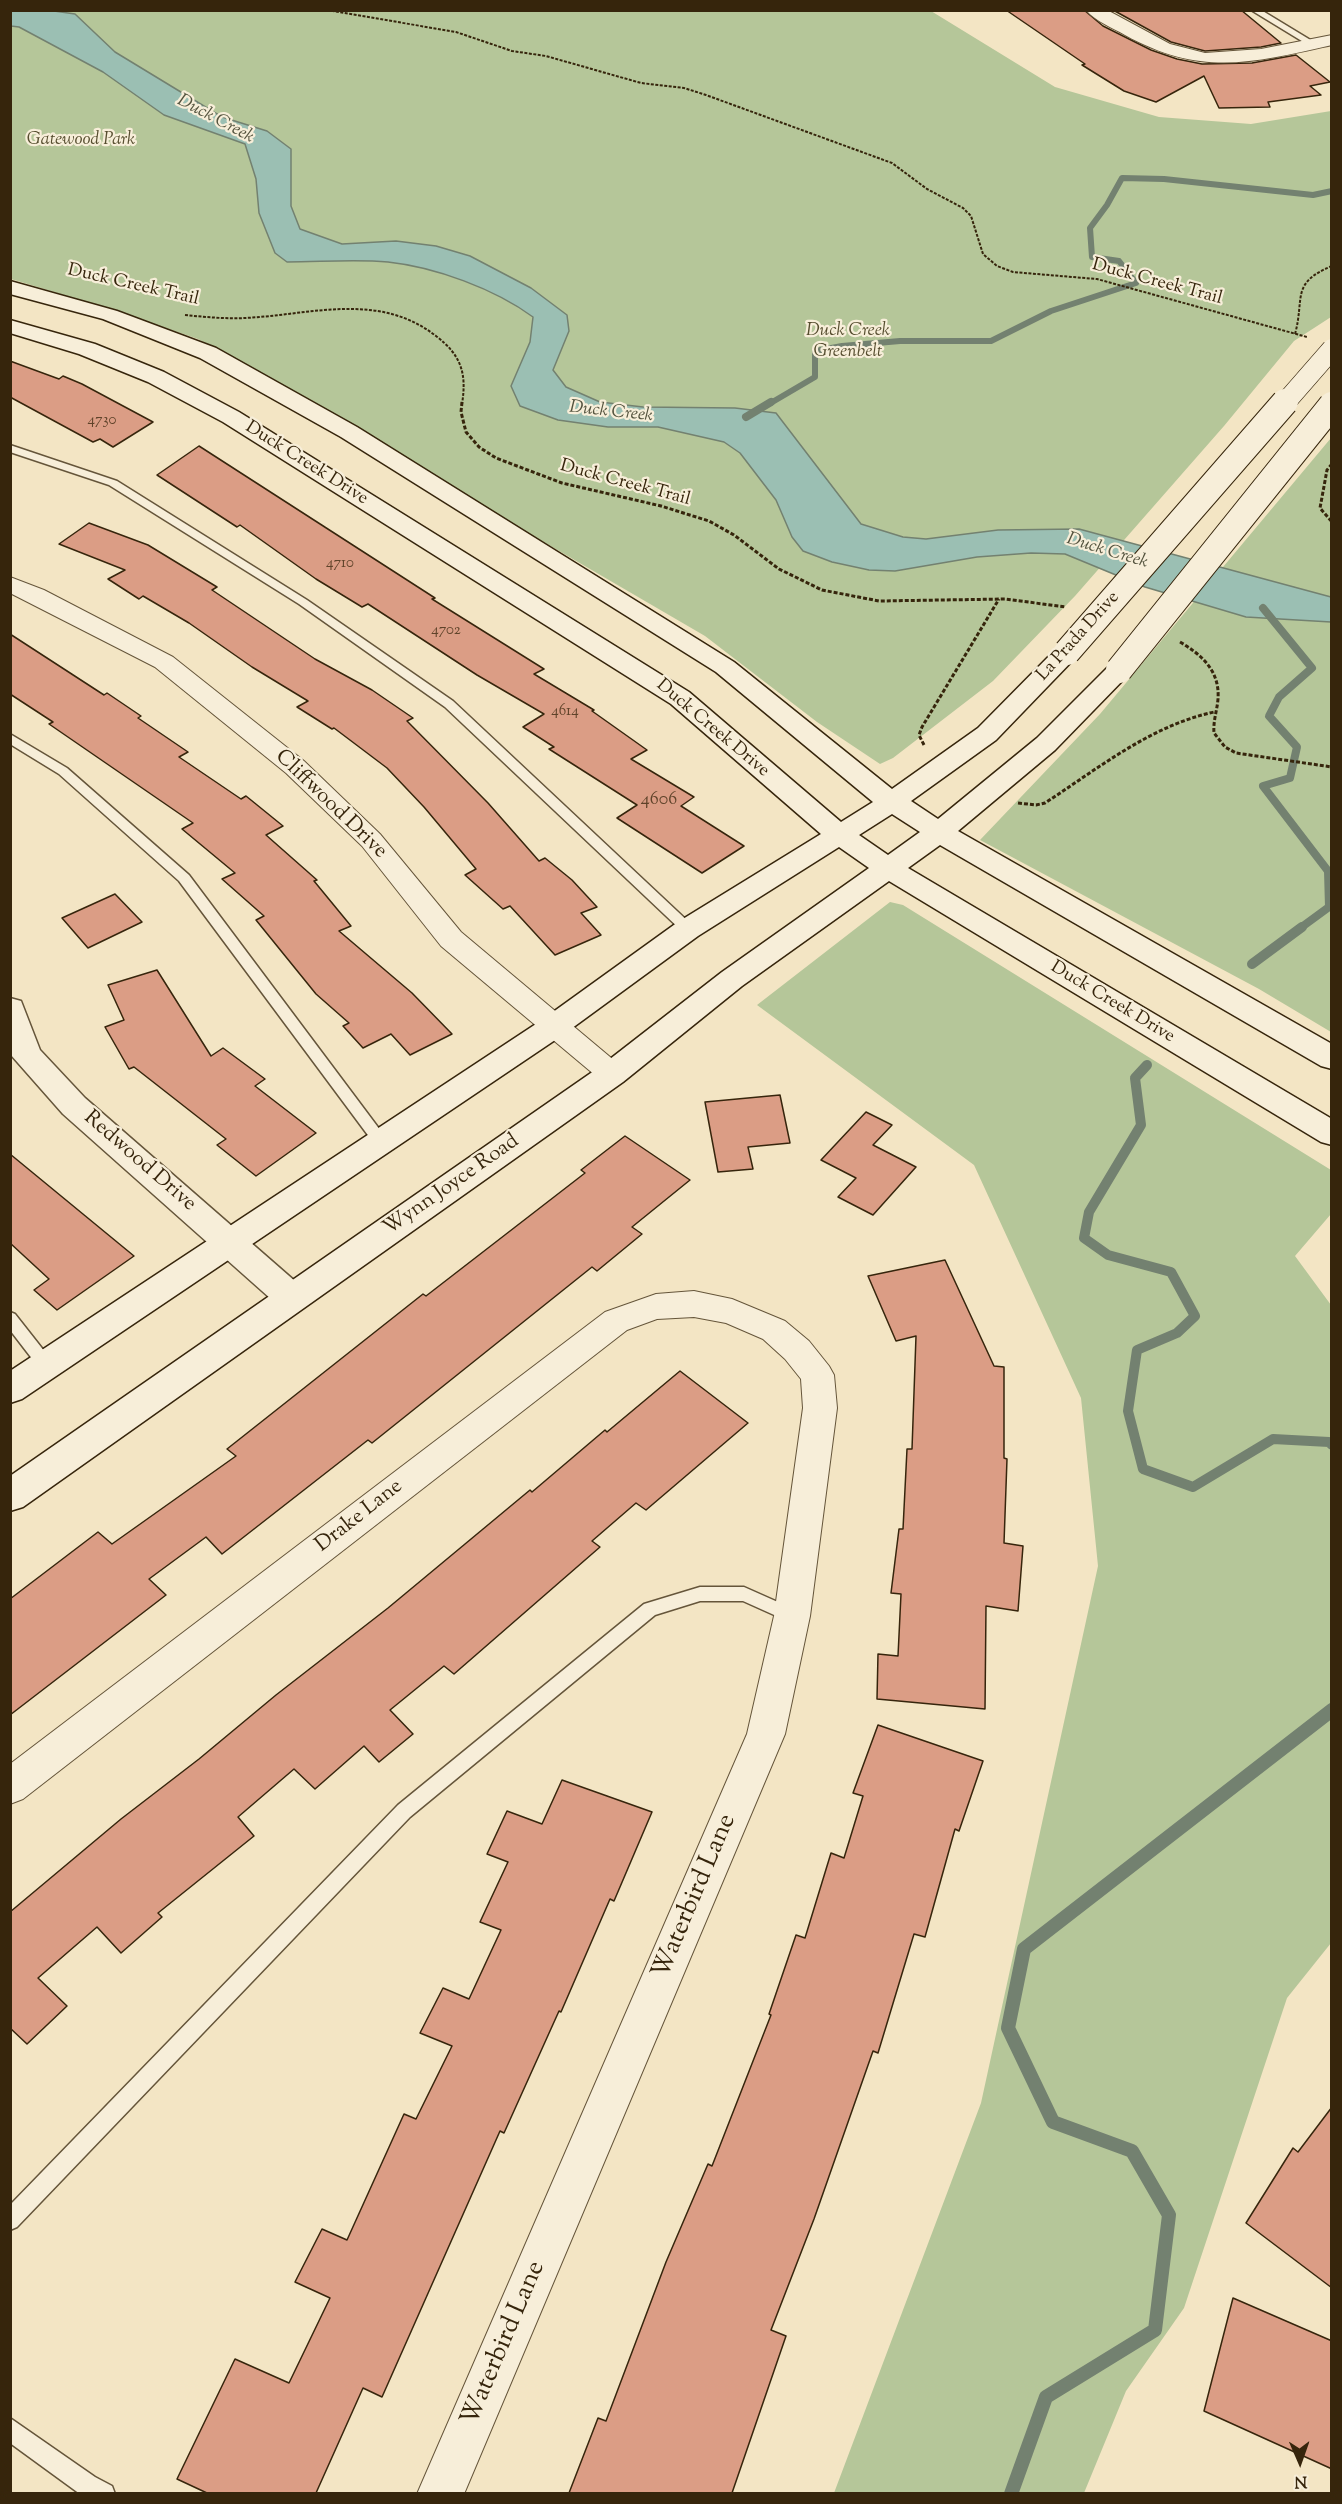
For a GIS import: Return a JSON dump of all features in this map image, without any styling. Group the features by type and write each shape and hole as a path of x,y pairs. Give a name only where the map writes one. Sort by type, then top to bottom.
{"main road":[{"path":"10,287 110,315 208,353 349,432 725,667 871,788 939,832 1332,1058"},
{"name":"Duck Creek Drive","path":"10,326 87,349 156,377 231,417 680,698 812,813 889,869 1332,1134"},
{"name":"La Prada Drive","path":"841,835 892,802 987,734 1067,652 1322,344"},
{"path":"889,869 939,832 1047,744 1119,670 1332,405"},
{"path":"10,1389 553,1027 688,929 841,835"},
{"name":"Wynn Joyce Road","path":"10,1496 612,1074 732,979 889,869"},
{"name":"Redwood Drive","path":"10,1008 26,1055 74,1106 292,1298"}],"street":[{"path":"1094,10 1156,45 1191,56 1235,57 1332,40"},
{"name":"Cliffwood Drive","path":"10,584 36,595 164,662 295,767 371,840 450,939 612,1074"},
{"name":"Drake Lane","path":"10,1787 616,1321 656,1307 694,1304 732,1312"},
{"name":"Waterbird Lane","path":"440,2493 766,1734 792,1616 820,1408 817,1375 797,1350 774,1330 732,1312"}],"lane":[{"path":"1255,10 1313,44"},
{"path":"10,448 113,483 303,602 449,704 688,929"},
{"path":"10,738 63,771 184,878 381,1142"},
{"path":"10,1318 46,1365"},
{"path":"10,2220 404,1811 650,1610 700,1594 744,1594 792,1616"},
{"path":"10,2429 87,2485 104,2493"}],"path":[{"name":"Duck Creek Trail","path":"327,10 456,32 512,51 546,56 641,83 684,88 706,95 892,163 927,189 963,208 971,216 983,254 997,266 1014,272 1097,279 1295,334 1322,344"},
{"path":"1295,334 1300,320 1299,292 1305,280 1332,266"},
{"name":"Duck Creek Trail","path":"183,315 234,318 322,309 356,308 382,311 408,320 438,337 451,350 463,372 465,390 461,412 469,436 477,446 514,467 580,487 667,506 712,523 741,539 772,564 803,582 839,595 872,601 913,603 999,599 1068,608"},
{"path":"1332,464 1327,470 1320,508 1332,522"},
{"path":"929,750 922,743 919,735 922,727 999,599"},
{"path":"1180,642 1202,656 1214,674 1219,691 1214,712 1214,731 1226,748 1236,753 1332,767"},
{"path":"1015,803 1036,805 1045,802 1156,732 1182,720 1214,712"}],"green space":[{"name":"Duck Creek Greenbelt","path":"11,11 931,11 1055,87 1159,117 1251,124 1331,111 1331,317 1294,341 1224,426 1075,596 993,681 893,758 880,764 817,722 705,636 475,502 414,462 320,407 198,339 11,279"},
{"path":"1331,438 1331,1032 1259,989 980,840 1100,714"},
{"path":"890,902 903,905 1331,1170 1331,1214 1295,1256 1331,1305 1331,1943 1287,1998 1184,2308 1126,2391 1084,2493 834,2493 981,2103 1098,1566 1081,1398 974,1165 757,1005"}],"water":[{"name":"Duck Creek","path":"11,11 54,11 75,14 115,52 222,117 267,131 291,149 291,206 300,229 342,244 396,241 436,246 470,256 531,288 567,315 569,331 553,370 566,387 600,402 643,407 735,408 776,413 861,524 903,537 926,539 998,530 1079,529 1331,597 1331,622 1246,617 1145,587 1065,554 1031,553 977,557 895,571 869,570 832,562 803,551 792,537 776,500 740,453 724,442 658,427 608,427 558,420 520,406 511,386 530,342 533,317 501,297 445,274 388,262 287,262 275,253 259,213 256,179 245,144 164,115 103,72 19,27 11,26"}],"building":[{"path":"1006,10 1084,10 1103,26 1151,50 1202,64 1252,63 1296,55 1330,82 1310,86 1321,95 1268,102 1270,107 1219,108 1204,76 1156,102 1124,91 1082,65 1085,64"},
{"path":"1113,10 1241,10 1281,43 1261,47 1205,51 1171,42"},
{"path":"10,361 59,379 63,376 82,384 153,422 113,447 100,439 93,442 10,397"},
{"path":"199,446 435,598 432,599 544,669 534,674 594,710 592,711 647,750 631,759 694,797 681,806 744,846 702,873 617,818 637,805 549,749 554,747 523,727 544,714 477,675 368,604 362,607 316,579 240,525 237,527 157,475"},
{"path":"89,523 148,545 217,587 212,590 315,659 372,690 413,718 407,721 488,803 539,861 545,858 572,880 597,907 581,913 601,935 555,955 510,906 503,909 465,875 476,869 424,807 387,768 334,728 332,729 297,707 308,701 252,667 189,623 143,596 139,599 108,579 125,570 59,544"},
{"path":"10,634 104,695 107,693 141,716 138,718 188,752 179,757 241,799 246,796 283,826 266,835 317,880 314,881 351,926 339,931 412,993 452,1034 410,1055 391,1034 363,1048 343,1026 349,1023 316,994 256,920 264,916 222,879 235,873 182,829 193,823 49,724 53,722 10,694"},
{"path":"115,894 142,922 88,948 62,918"},
{"path":"157,970 211,1056 223,1048 265,1079 255,1086 316,1133 256,1176 217,1145 226,1139 134,1067 129,1069 105,1027 124,1020 108,985"},
{"path":"780,1095 790,1143 748,1147 753,1169 718,1172 705,1102"},
{"path":"866,1112 892,1125 873,1145 916,1167 873,1215 838,1197 856,1178 821,1160"},
{"path":"625,1136 690,1180 632,1227 642,1234 597,1271 592,1267 372,1443 368,1440 222,1554 206,1537 149,1579 166,1595 10,1715 10,1599 98,1532 112,1544 236,1456 227,1449 423,1294 426,1296 585,1173 581,1170"},
{"path":"10,1154 134,1256 57,1310 34,1290 49,1279 10,1243"},
{"path":"945,1260 994,1366 1004,1367 1004,1458 1007,1459 1004,1543 1023,1546 1018,1611 986,1606 985,1709 877,1699 878,1654 898,1656 901,1594 891,1593 899,1529 903,1529 907,1449 912,1449 916,1336 896,1341 868,1276"},
{"path":"680,1371 748,1423 646,1510 636,1503 592,1541 600,1547 454,1674 444,1666 390,1710 413,1734 379,1762 364,1746 315,1789 294,1769 238,1817 254,1836 158,1913 162,1917 121,1953 97,1927 38,1978 67,2006 27,2044 10,2028 10,1912 121,1819 388,1608 530,1490 532,1492"},
{"path":"878,1725 983,1761 959,1831 955,1829 925,1937 914,1934 878,2053 873,2051 814,2219 771,2330 786,2336 732,2493 569,2493 598,2418 606,2421 666,2262 708,2164 712,2166 771,2015 769,2014 796,1935 805,1938 831,1853 844,1858 863,1796 853,1793"},
{"path":"562,1780 652,1812 614,1901 610,1899 561,2012 559,2011 504,2133 500,2131 382,2397 363,2388 316,2493 207,2493 177,2479 235,2359 289,2383 330,2298 295,2282 322,2229 347,2240 404,2114 416,2119 452,2046 420,2033 443,1988 469,1999 501,1930 480,1922 508,1862 487,1854 507,1811 542,1824"},
{"path":"1332,2107 1332,2288 1246,2223 1293,2148 1298,2152"},
{"path":"1233,2298 1332,2341 1332,2469 1204,2411"}],"waterway":[{"path":"769,404 815,377 815,351 842,346 900,341 991,341 1051,311 1136,283 1119,261 1092,257 1090,228 1107,205 1122,178 1164,179 1313,195 1332,191"},
{"path":"746,417 771,402"},
{"path":"1263,608 1312,668 1279,697 1269,716 1297,747 1290,778 1263,786 1328,871 1329,907 1299,929"},
{"path":"1252,964 1302,927"},
{"path":"1147,1065 1135,1078 1141,1125 1089,1212 1084,1238 1108,1255 1171,1272 1195,1316 1177,1333 1137,1350 1128,1411 1143,1469 1193,1487 1273,1439 1329,1442 1332,1445"},
{"path":"1011,2494 1046,2397 1155,2330 1169,2215 1132,2151 1053,2122 1008,2028 1024,1949 1332,1710"}],"park label":[{"name":"Gatewood Park","path":"81,141"}]}
